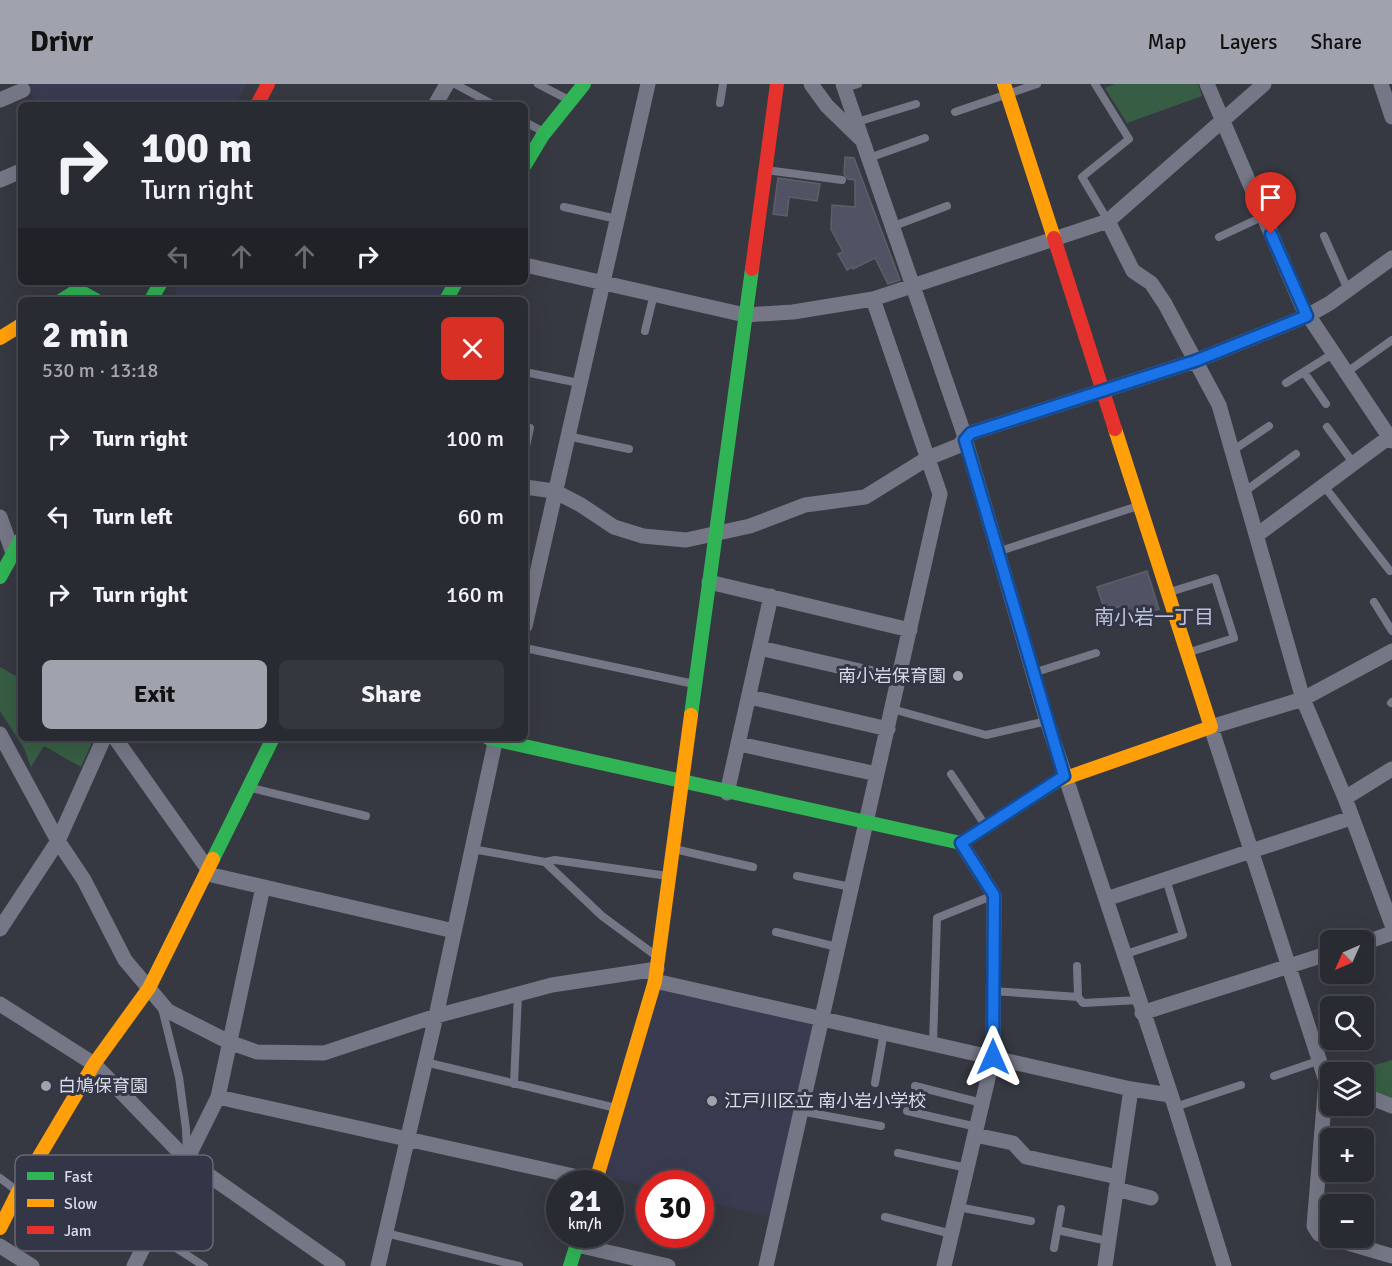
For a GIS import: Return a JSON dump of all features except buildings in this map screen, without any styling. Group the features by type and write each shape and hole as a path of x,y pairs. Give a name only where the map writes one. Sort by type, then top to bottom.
{"street":[{"path":"259,102 268,84"},
{"path":"437,102 447,84"},
{"path":"528,160 545,133 584,84"},
{"path":"528,601 530,584 554,492 648,84"},
{"path":"600,1170 657,969 777,84"},
{"path":"811,84 827,106 864,142"},
{"path":"1207,84 1307,316 1391,438 1257,535"},
{"path":"528,266 745,315 793,312 873,299 1108,221 1264,84"},
{"path":"848,86 857,123 894,226 965,440 1064,776 1173,1101 1224,1266"},
{"path":"1005,89 1320,1064"},
{"path":"1386,89 1392,117"},
{"path":"0,100 24,93"},
{"path":"0,180 18,172"},
{"path":"1108,221 1133,271 1151,283 1219,405 1303,699 1344,798 1392,925"},
{"path":"528,488 554,492 581,505 614,527 643,536 686,540 750,526 805,505 865,497 928,458 958,446 971,433 1195,361 1307,316 1392,258"},
{"path":"69,292 78,290 91,297"},
{"path":"766,1266 940,494 873,299"},
{"path":"0,338 18,327"},
{"path":"0,517 18,547 0,577"},
{"path":"709,582 910,630"},
{"path":"727,793 771,596"},
{"path":"760,648 899,680"},
{"path":"502,741 727,793 961,843 1064,776 1303,699 1392,651"},
{"path":"750,697 888,729"},
{"path":"0,734 58,841 84,880 125,960 168,1011 229,1042 257,1052 324,1053 436,1016 552,985 657,969 821,1017 1131,1089 1173,1101"},
{"path":"0,929 58,841 103,741"},
{"path":"117,741 212,875 454,931"},
{"path":"40,1155 94,1064 149,988 272,741"},
{"path":"378,1266 436,1016 493,741"},
{"path":"739,744 877,774"},
{"path":"1344,798 1392,769"},
{"path":"1106,899 1351,818"},
{"path":"944,1266 993,1057 994,895 961,843"},
{"path":"189,1155 218,1097 263,887"},
{"path":"1374,939 1392,933"},
{"path":"1140,1007 1320,956"},
{"path":"0,1004 94,1064 182,1155"},
{"path":"1105,1266 1131,1089"},
{"path":"218,1097 546,1170"},
{"path":"1374,1099 1392,1106"},
{"path":"1320,1234 1314,1226 1325,1116"},
{"path":"976,1131 1013,1143 1026,1157 1117,1183 1151,1198"},
{"path":"213,1178 338,1266"},
{"path":"0,1228 15,1198"},
{"path":"0,1246 32,1266"},
{"path":"570,1266 576,1248"},
{"path":"606,1248 668,1266"},
{"path":"1365,1248 1392,1257"},
{"path":"134,1266 142,1251"}],"lane":[{"path":"455,84 488,102"},
{"path":"538,84 570,101"},
{"path":"720,104 723,84"},
{"path":"955,112 1005,89 1037,84"},
{"path":"1095,84 1129,138 1082,177 1108,221"},
{"path":"857,123 916,104"},
{"path":"528,124 545,133"},
{"path":"869,158 925,138"},
{"path":"765,170 842,180"},
{"path":"894,226 947,206"},
{"path":"564,207 617,219"},
{"path":"1219,237 1264,216"},
{"path":"1324,236 1348,290"},
{"path":"645,331 654,294"},
{"path":"1347,372 1392,340"},
{"path":"1286,383 1334,353"},
{"path":"1304,372 1326,404"},
{"path":"528,373 579,383"},
{"path":"1232,451 1269,426"},
{"path":"1327,427 1354,464"},
{"path":"528,437 530,428"},
{"path":"567,436 628,449"},
{"path":"1244,492 1296,454"},
{"path":"1324,486 1390,571"},
{"path":"997,552 1138,506"},
{"path":"1166,593 1215,578 1234,638 1186,653"},
{"path":"1374,602 1392,631"},
{"path":"528,649 694,685"},
{"path":"1033,673 1096,653"},
{"path":"892,709 986,735 1047,721"},
{"path":"951,774 987,827"},
{"path":"249,787 366,816"},
{"path":"472,849 545,862 555,860 669,877"},
{"path":"673,849 753,867"},
{"path":"545,862 602,916 633,937 657,969"},
{"path":"797,876 851,887"},
{"path":"1123,955 1183,935 1166,879"},
{"path":"933,1043 937,918 994,895"},
{"path":"776,932 837,947"},
{"path":"1077,966 1078,997 1083,1003 1140,1007"},
{"path":"993,991 1078,997"},
{"path":"514,1084 518,994"},
{"path":"162,1003 164,1024 179,1077 187,1155"},
{"path":"875,1083 884,1032"},
{"path":"1274,1076 1318,1060"},
{"path":"425,1062 618,1108"},
{"path":"1173,1101 1241,1085"},
{"path":"915,1086 982,1103"},
{"path":"800,1111 881,1126"},
{"path":"907,1111 976,1131"},
{"path":"898,1153 967,1168"},
{"path":"0,1178 15,1190"},
{"path":"958,1207 1031,1221"},
{"path":"1054,1248 1061,1209"},
{"path":"885,1217 952,1234"},
{"path":"1057,1230 1108,1241"},
{"path":"386,1233 519,1266"},
{"path":"181,1251 204,1266"}],"shaded area":[{"path":"30,84 247,84 237,102 34,102"},
{"path":"179,285 447,285 441,297 173,297"},
{"name":"江戸川区立 南小岩小学校","path":"661,987 809,1021 813,1025 771,1217 714,1203 714,1170 636,1170 636,1184 624,1181 624,1170 607,1170"}],"green space":[{"path":"1115,84 1198,84 1202,96 1127,123 1105,88"},
{"path":"0,667 18,677 18,739 0,711"},
{"path":"19,741 93,741 81,767 44,746 31,767"},
{"path":"1392,1060 1392,1098 1374,1091 1374,1065"}],"traffic: fast":[{"path":"528,160 543,135 584,84"},
{"path":"691,715 752,269"},
{"path":"153,297 159,285"},
{"path":"448,297 454,285"},
{"path":"67,297 78,290 91,297"},
{"path":"0,577 18,544"},
{"path":"213,859 272,741"},
{"path":"502,741 961,843 1057,781"},
{"path":"570,1266 576,1248"}],"traffic: slow":[{"path":"1004,84 1054,238"},
{"path":"0,338 18,327"},
{"path":"1057,781 1211,727 1115,429"},
{"path":"599,1170 655,981 691,715"},
{"path":"40,1155 94,1064 149,988 213,859"},
{"path":"0,1228 15,1198"}],"traffic: jam":[{"path":"259,102 268,84"},
{"path":"752,269 777,84"},
{"path":"1054,238 1115,429"}],"place":[{"name":"南小岩保育園","path":"958,676"},
{"name":"白鳩保育園","path":"46,1086"},
{"name":"江戸川区立 南小岩小学校","path":"712,1101"}],"district":[{"name":"南小岩一丁目","path":"1154,617"}],"route":[{"path":"993,1057 994,895 961,843 1064,776 965,440 971,433 1195,361 1307,316 1271,234"}]}
